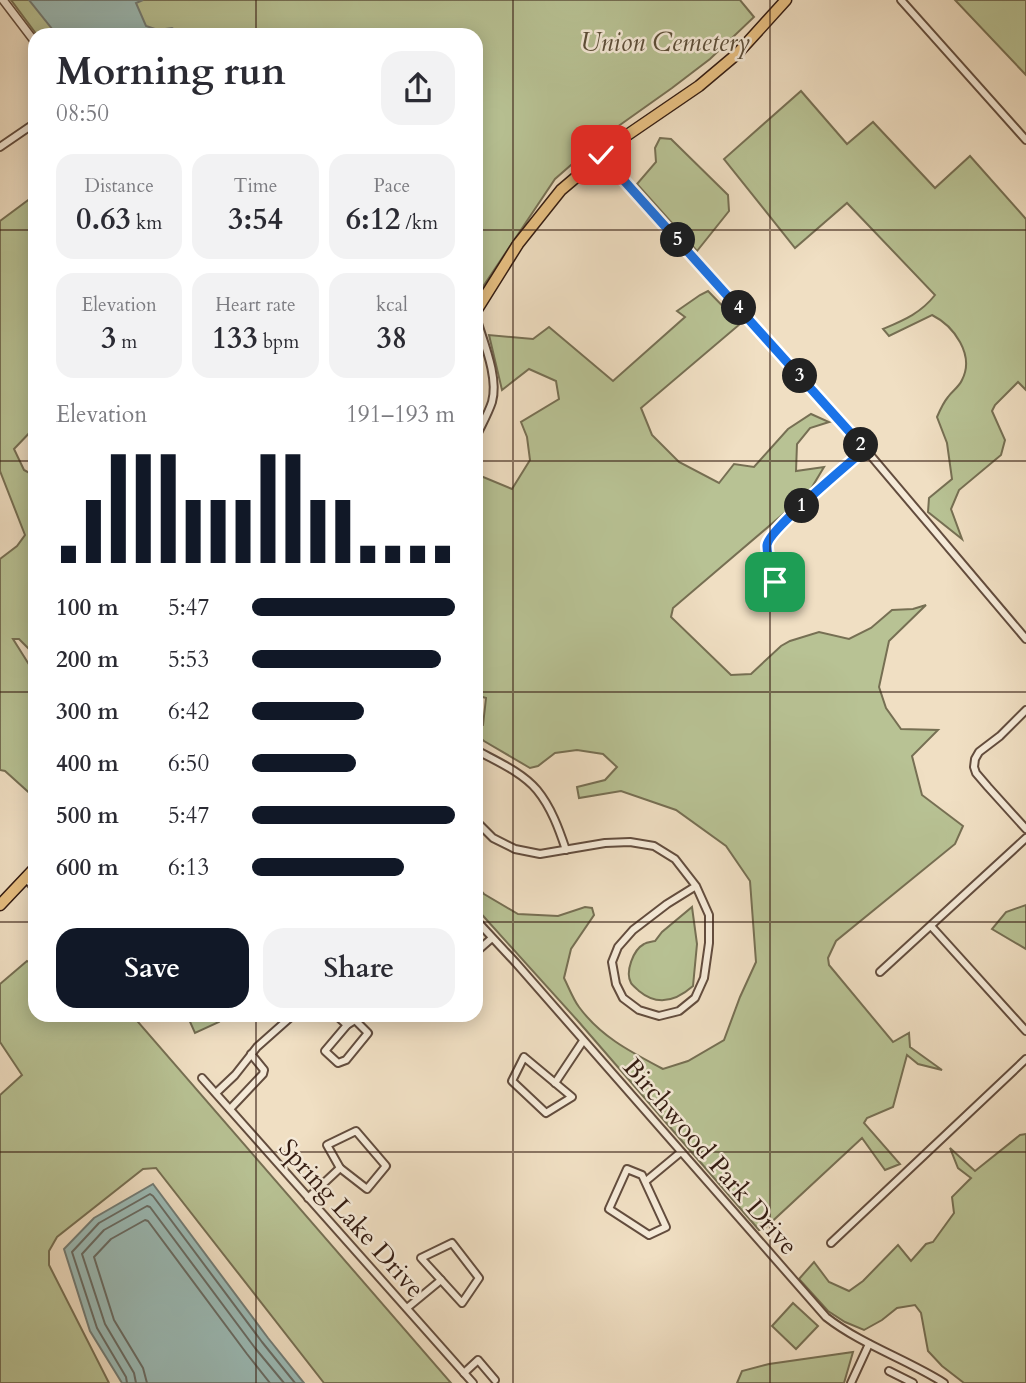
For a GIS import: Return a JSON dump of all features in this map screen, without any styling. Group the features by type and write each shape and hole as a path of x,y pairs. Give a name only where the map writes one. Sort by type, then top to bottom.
{"main road":[{"path":"483,300 518,244 561,190 601,155 699,86 737,54 786,0"},
{"path":"0,905 26,878"}],"street":[{"path":"3,0 28,33"},
{"path":"901,0 1026,140"},
{"path":"0,147 28,128"},
{"path":"601,155 865,449 1026,639"},
{"path":"483,341 494,387 491,403 483,420"},
{"path":"752,606 764,597 775,582 767,546 775,531 865,449"},
{"path":"1026,710 978,755 974,767 976,773 1026,829"},
{"path":"483,754 518,773 536,788 550,809 566,850"},
{"path":"483,828 493,838 515,849 540,854 605,843 630,842 654,846 675,859 696,886 709,915 709,943 704,978 695,998 679,1011 659,1016 639,1010 623,998 616,984 612,962 618,947 633,930 696,886"},
{"path":"880,972 1026,838"},
{"path":"931,926 1026,1031"},
{"name":"Birchwood Park Drive","path":"483,928 826,1317 869,1345 944,1383"},
{"path":"483,946 492,938"},
{"path":"216,1093 235,1076 257,1047 285,1022"},
{"path":"344,1022 347,1025"},
{"path":"352,1022 325,1051 338,1063 346,1060 368,1033 357,1022"},
{"path":"555,1083 583,1041"},
{"path":"230,1109 264,1074 264,1070 251,1054"},
{"path":"524,1057 555,1083 572,1097 546,1113 512,1081 524,1057"},
{"path":"831,1243 1026,1059"},
{"name":"Spring Lake Drive","path":"202,1078 473,1383"},
{"path":"356,1131 386,1166 367,1189 340,1168 327,1145 356,1131"},
{"path":"646,1181 681,1152"},
{"path":"308,1198 340,1168"},
{"path":"627,1169 642,1175 646,1181 666,1227 649,1235 609,1209 627,1169"},
{"path":"452,1243 479,1278 462,1303 441,1280 421,1258 452,1243"},
{"path":"407,1308 441,1280"},
{"path":"851,1383 869,1345"},
{"path":"464,1373 478,1360 495,1380"},
{"path":"889,1371 913,1383"},
{"path":"928,1383 932,1376"}],"green space":[{"name":"Union Cemetery","path":"11,0 740,0 754,17 710,59 603,137 555,179 483,287 483,28 32,28"},
{"path":"955,0 1026,0 1026,75"},
{"path":"801,91 847,144 873,122 935,188 970,156 1026,219 1026,390 1018,382 992,411 1005,440 1001,455 959,490 951,509 962,539 928,512 929,498 952,479 947,443 937,417 962,380 966,361 964,351 948,326 932,315 889,336 883,329 918,311 935,295 847,203 795,248 724,159"},
{"path":"660,138 671,139 728,195 729,211 697,251 637,184 656,162 655,148"},
{"path":"28,200 28,434 14,449 24,470 28,472 28,648 19,639 13,639 28,663 28,792 5,771 0,770 0,559 17,546 25,535 0,471 0,221"},
{"path":"708,291 740,324 641,408 652,435 679,462 719,483 734,464 754,467 788,429 811,414 829,422 810,428 797,444 796,471 824,467 809,492 673,608 671,617 731,675 751,674 790,641 819,632 849,639 871,628 892,610 926,605 889,641 879,687 886,708 901,729 938,730 912,756 922,795 963,826 955,844 836,941 828,958 829,965 893,1042 909,1033 910,1047 942,1070 918,1064 907,1055 893,1107 867,1118 864,1123 900,1164 885,1170 862,1138 765,1228 759,1230 483,916 483,893 518,914 558,916 585,907 592,908 594,915 571,949 564,978 577,1004 597,1027 628,1050 663,1069 688,1061 724,1040 756,962 750,881 726,846 676,810 621,791 579,798 577,787 605,780 617,767 603,754 577,750 555,753 538,766 530,768 483,740 486,698 483,697 483,477 512,489 530,460 527,437 521,422 559,399 556,381 529,369 502,390 489,335 533,339 549,327 613,381 685,317 677,311"},
{"path":"1026,905 1026,949 992,929 1006,912"},
{"path":"692,907 697,944 693,986 666,1000 646,996 632,985 629,978 633,956 640,947 655,941"},
{"path":"27,961 28,1022 138,1022 451,1383 324,1383 156,1168 143,1169 57,1237 49,1251 49,1265 109,1383 0,1383 0,1095 22,1075 0,1042 0,984"},
{"path":"190,1022 219,1022 195,1033"},
{"path":"1026,1134 1026,1383 964,1383 928,1351 921,1313 915,1305 897,1308 864,1330 828,1311 799,1279 814,1262 829,1282 849,1291 863,1281 898,1245 911,1261 926,1244 933,1242 954,1213 952,1197 971,1178 958,1168 950,1148 975,1171 1020,1135"},
{"path":"793,1303 818,1326 796,1349 772,1326"},
{"path":"853,1352 844,1383 737,1383 742,1371 769,1364"}],"water":[{"path":"29,0 143,0 136,3 146,26 152,28 51,28"},
{"path":"153,1184 304,1383 122,1383 90,1331 64,1249 94,1218"}],"route":[{"path":"601,155 865,449 775,531 767,546 775,582"}]}
